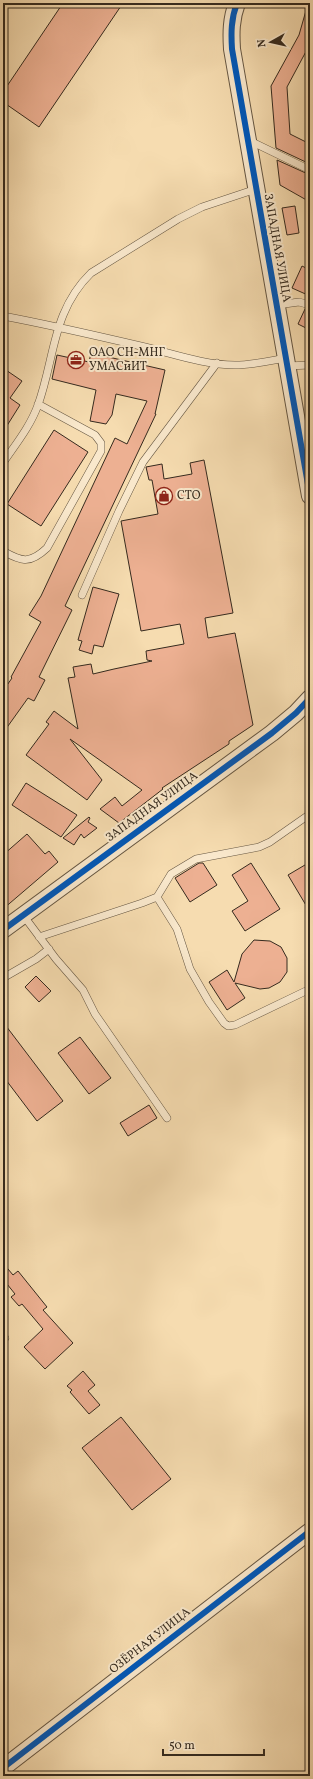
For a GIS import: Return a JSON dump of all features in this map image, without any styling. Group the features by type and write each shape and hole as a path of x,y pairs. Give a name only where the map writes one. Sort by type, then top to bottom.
{"street":[{"name":"ЗАПАДНАЯ УЛИЦА","path":"237,3 233,13 231,32 276,306 302,433 310,496"},
{"name":"ЗАПАДНАЯ УЛИЦА","path":"3,930 272,733 296,713 310,698"},
{"name":"ОЗЁРНАЯ УЛИЦА","path":"3,1768 310,1531"}],"lane":[{"path":"248,140 310,170"},
{"path":"3,464 32,420 38,404 58,326 69,300 79,284 91,273 178,219 227,197 256,189"},
{"path":"276,306 299,302 310,305"},
{"path":"3,316 58,326 193,359 217,363 234,365 287,362 310,365"},
{"path":"82,595 119,511 143,462 217,363"},
{"path":"3,551 18,559 27,560 37,557 46,548 101,451 101,444 95,435 38,404"},
{"path":"39,937 135,906 157,897 172,874 196,858 259,847 270,842 310,814"},
{"path":"157,897 177,929 190,969 209,1002 228,1026 235,1025 310,989"},
{"path":"23,915 39,937 83,990 95,1014 167,1118"},
{"path":"3,978 36,959 49,949"}],"building":[{"path":"63,3 123,3 39,127 3,102 3,92"},
{"path":"307,7 310,7 310,44 287,87 290,134 310,144 310,164 276,148 271,86 299,35"},
{"path":"277,160 310,175 310,202 280,185"},
{"path":"295,206 299,233 287,235 282,208"},
{"path":"302,266 310,270 310,296 292,288"},
{"path":"305,309 310,310 310,330 298,324"},
{"path":"91,353 165,370 156,414 65,606 72,610 39,677 45,680 34,701 28,698 3,733 3,691 12,678 11,677 41,622 29,615 41,596 115,438 127,444 147,401 116,394 112,415 106,424 90,421 96,390 52,379 57,355 89,362"},
{"path":"3,368 22,381 10,398 20,405 3,432"},
{"path":"54,430 88,452 41,526 7,504"},
{"path":"204,460 233,613 205,618 208,638 235,633 253,725 229,741 229,744 162,788 163,789 119,823 100,809 115,797 122,806 142,790 70,739 102,780 87,800 26,755 49,724 46,722 54,711 78,729 68,678 75,677 73,667 91,664 93,674 152,661 147,660 146,651 184,644 180,624 141,631 121,521 158,514 152,480 149,480 146,467 162,464 164,479 192,474 190,463"},
{"path":"93,587 119,594 103,647 94,645 92,654 79,650 82,641 78,640"},
{"path":"26,783 77,815 61,837 12,805"},
{"path":"89,817 88,822 97,828 84,838 81,834 74,845 63,838"},
{"path":"27,834 45,854 49,851 58,862 3,909 3,855"},
{"path":"310,862 310,912 288,875"},
{"path":"199,863 203,863 217,885 190,902 175,878"},
{"path":"251,863 280,909 245,931 232,911 248,901 232,875"},
{"path":"254,940 270,941 281,947 287,958 287,972 280,982 269,988 260,989 235,983 245,998 227,1010 209,982 227,970 234,982 242,954"},
{"path":"36,976 51,991 39,1002 25,987"},
{"path":"3,1022 63,1101 37,1121 3,1076"},
{"path":"80,1037 111,1078 89,1094 58,1053"},
{"path":"149,1105 157,1118 128,1136 120,1123"},
{"path":"3,1263 13,1275 18,1271 47,1307 43,1310 73,1343 45,1369 24,1347 43,1329 22,1304 19,1306 11,1297 15,1294 3,1279"},
{"path":"83,1371 95,1385 88,1391 100,1405 89,1414 70,1392 72,1390 67,1386"},
{"path":"121,1417 171,1479 132,1510 82,1448"}],"cycle path":[{"path":"237,3 232,26 232,49 310,496"},
{"path":"3,930 272,733 296,713 310,698"},
{"path":"3,1768 310,1531"}],"place":[{"name":"ОАО СН-МНГ УМАСиИТ","path":"76,360"},
{"name":"СТО","path":"164,496"}]}
